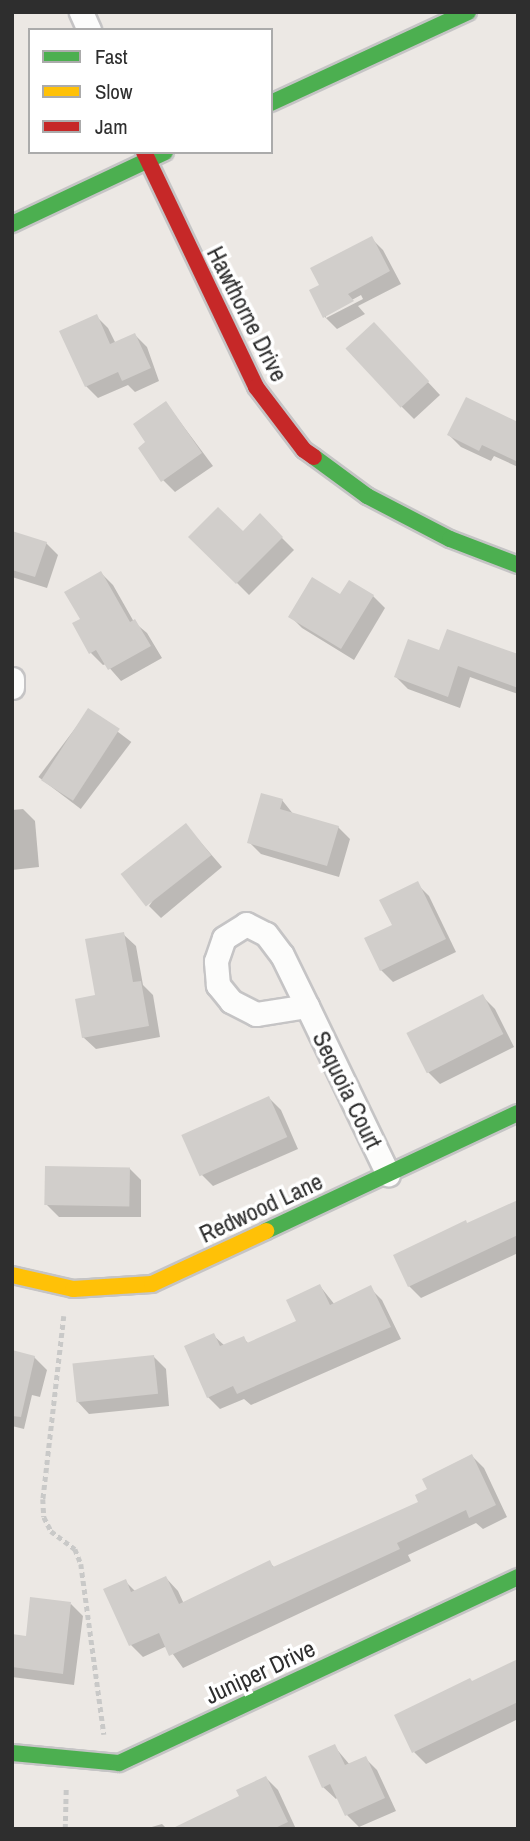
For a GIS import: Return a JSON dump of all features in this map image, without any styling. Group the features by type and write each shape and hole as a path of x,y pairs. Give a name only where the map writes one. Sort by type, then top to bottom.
{"street":[{"path":"81,12 88,28"},
{"path":"273,102 468,12"},
{"path":"12,224 145,156"},
{"name":"Hawthorne Drive","path":"145,156 256,387 304,450 367,496 450,539 518,565"},
{"path":"12,679 12,687"},
{"name":"Sequoia Court","path":"307,1006 388,1174"},
{"name":"Redwood Lane","path":"12,1275 67,1287 152,1284 518,1113"},
{"name":"Juniper Drive","path":"12,1753 82,1762 119,1763 518,1577"}],"path":[{"path":"67,1287 43,1499 44,1517 51,1531 75,1549 81,1564 104,1734"},
{"path":"65,1829 67,1781"}],"building":[{"path":"372,236 390,271 348,294 354,301 323,318 309,290 319,285 310,268"},
{"path":"97,314 110,344 135,333 151,368 122,381 118,372 85,387 59,331"},
{"path":"374,322 429,381 401,408 345,349"},
{"path":"466,397 518,422 518,462 482,445 479,451 447,435"},
{"path":"166,401 202,453 161,482 138,448 145,442 133,424"},
{"path":"218,507 243,531 260,513 283,537 236,584 188,537"},
{"path":"12,531 47,542 35,577 12,570"},
{"path":"101,571 130,622 135,619 151,646 108,670 96,650 89,654 72,623 80,619 64,592"},
{"path":"312,577 340,594 349,580 374,595 341,649 288,617"},
{"path":"447,629 518,654 518,688 458,666 448,697 394,677 408,639 439,650"},
{"path":"88,708 120,729 73,801 41,780"},
{"path":"261,793 283,799 280,809 339,826 327,866 247,843"},
{"path":"186,823 211,855 146,906 121,874"},
{"path":"418,881 446,939 380,971 364,938 392,925 379,900"},
{"path":"124,932 133,982 141,981 149,1026 82,1038 75,999 95,995 85,939"},
{"path":"483,994 503,1034 427,1073 406,1033"},
{"path":"269,1096 287,1137 200,1176 181,1135"},
{"path":"45,1166 130,1167 129,1206 44,1205"},
{"path":"518,1200 518,1235 408,1287 393,1255 466,1220 467,1223"},
{"path":"320,1284 330,1305 371,1285 391,1327 237,1394 233,1386 207,1398 184,1346 214,1333 220,1346 244,1336 247,1343 296,1321 286,1300"},
{"path":"12,1350 35,1356 21,1417 12,1416"},
{"path":"154,1355 158,1394 77,1402 72,1364"},
{"path":"472,1454 496,1505 469,1518 466,1510 397,1543 400,1549 169,1656 159,1633 129,1646 103,1589 126,1579 131,1592 166,1576 179,1604 270,1560 273,1567 418,1502 415,1495 427,1489 422,1479"},
{"path":"30,1597 71,1602 63,1674 12,1667 12,1634 26,1636"},
{"path":"518,1659 518,1702 412,1753 394,1715 470,1678 472,1681"},
{"path":"335,1744 345,1765 366,1756 385,1798 345,1816 330,1784 322,1788 308,1756"},
{"path":"266,1776 288,1822 273,1829 171,1829 239,1796 236,1790"}],"traffic: fast":[{"path":"273,102 468,12"},
{"path":"12,224 161,154"},
{"path":"314,457 367,496 450,539 518,565"},
{"path":"266,1231 518,1113"},
{"path":"12,1753 119,1763 518,1577"}],"traffic: slow":[{"path":"12,1275 73,1289 152,1284 266,1231"}],"traffic: jam":[{"path":"145,154 256,387 304,450 314,457"}]}
